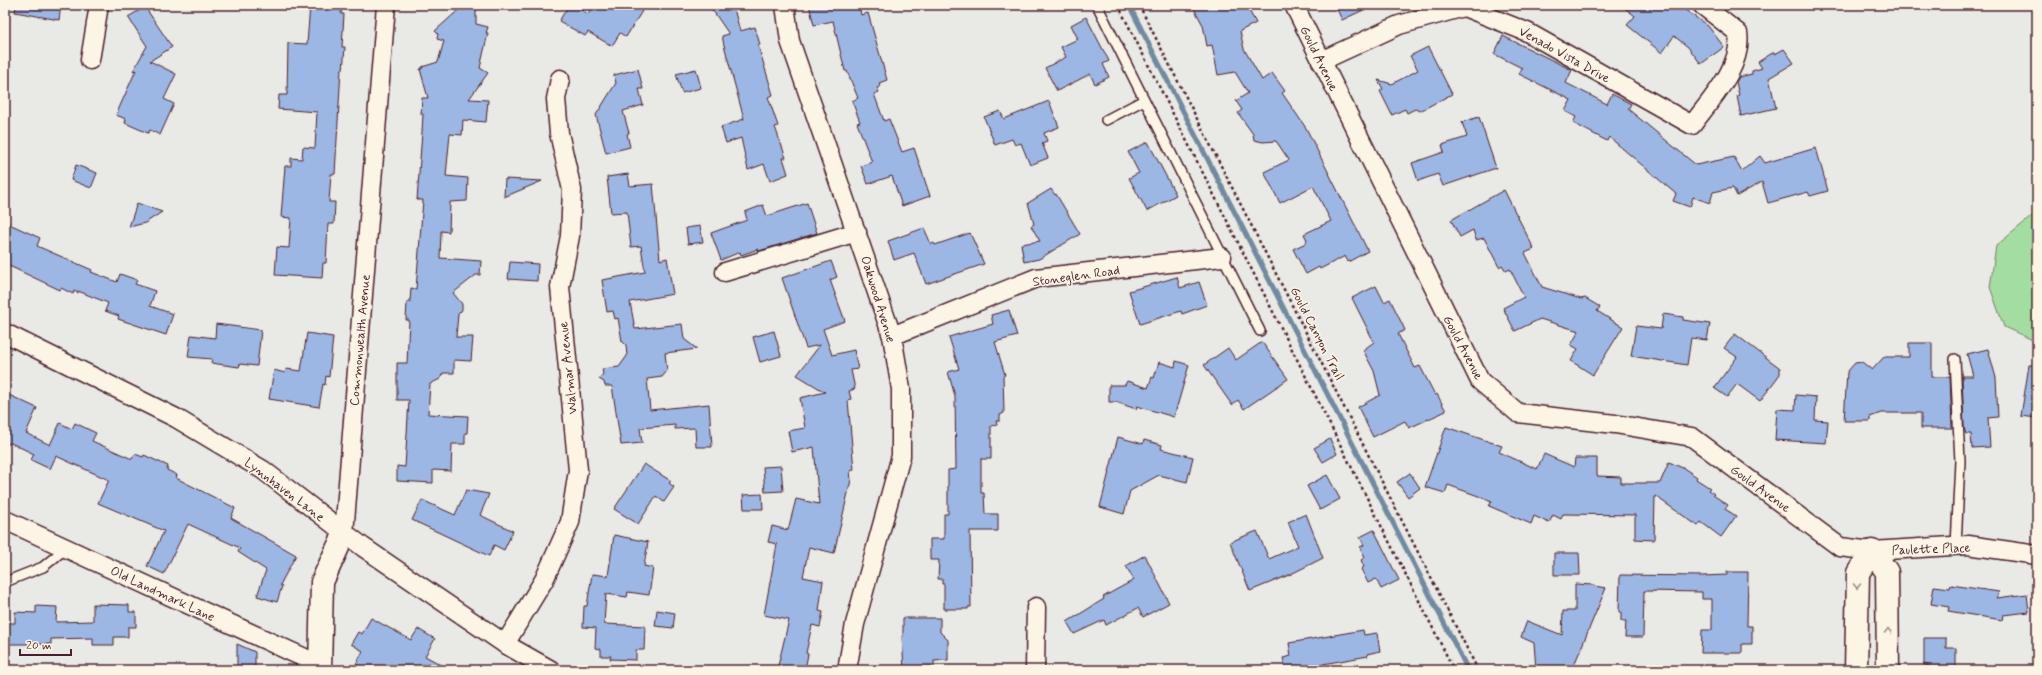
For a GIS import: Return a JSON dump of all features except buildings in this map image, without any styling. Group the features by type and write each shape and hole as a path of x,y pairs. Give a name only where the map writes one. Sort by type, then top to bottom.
{"street":[{"path":"90,60 99,5"},
{"name":"Commonwealth Avenue","path":"320,667 322,582 344,534 386,5"},
{"name":"Oakwood Avenue","path":"784,5 790,42 892,336 901,389 901,456 855,624 847,670"},
{"name":"Gould Avenue","path":"1294,5 1480,382 1518,413 1615,424 1692,437 1840,547 1872,551"},
{"name":"Venado Vista Drive","path":"1321,61 1399,25 1464,8 1527,32 1692,125 1727,75 1740,45 1738,33 1702,5"},
{"name":"Walmar Avenue","path":"505,644 544,580 570,522 578,470 560,287 570,236 572,190 559,132 556,98 560,79"},
{"path":"725,272 857,232"},
{"name":"Stoneglen Road","path":"892,336 1036,278 1222,257"},
{"name":"Lynnhaven Lane","path":"5,333 176,418 263,470 344,534 505,644 551,670"},
{"name":"Old Landmark Lane","path":"5,520 320,667"},
{"name":"Paulette Place","path":"1872,551 1968,545 2037,555"},
{"path":"1856,670 1858,573 1872,551 1887,572 1888,670"},
{"path":"1036,607 1036,670"}],"lane":[{"path":"1097,5 1260,332"},
{"path":"1106,120 1144,100"},
{"path":"1955,359 1960,461 1956,546"},
{"path":"5,582 42,567 66,548"}],"path":[{"path":"1118,5 1454,670"},
{"name":"Gould Canyon Trail","path":"1139,5 1478,670"}],"green space":[{"path":"2037,212 2037,342 2004,327 1990,287 1996,246"}],"waterway":[{"path":"1129,5 1468,670"}]}
